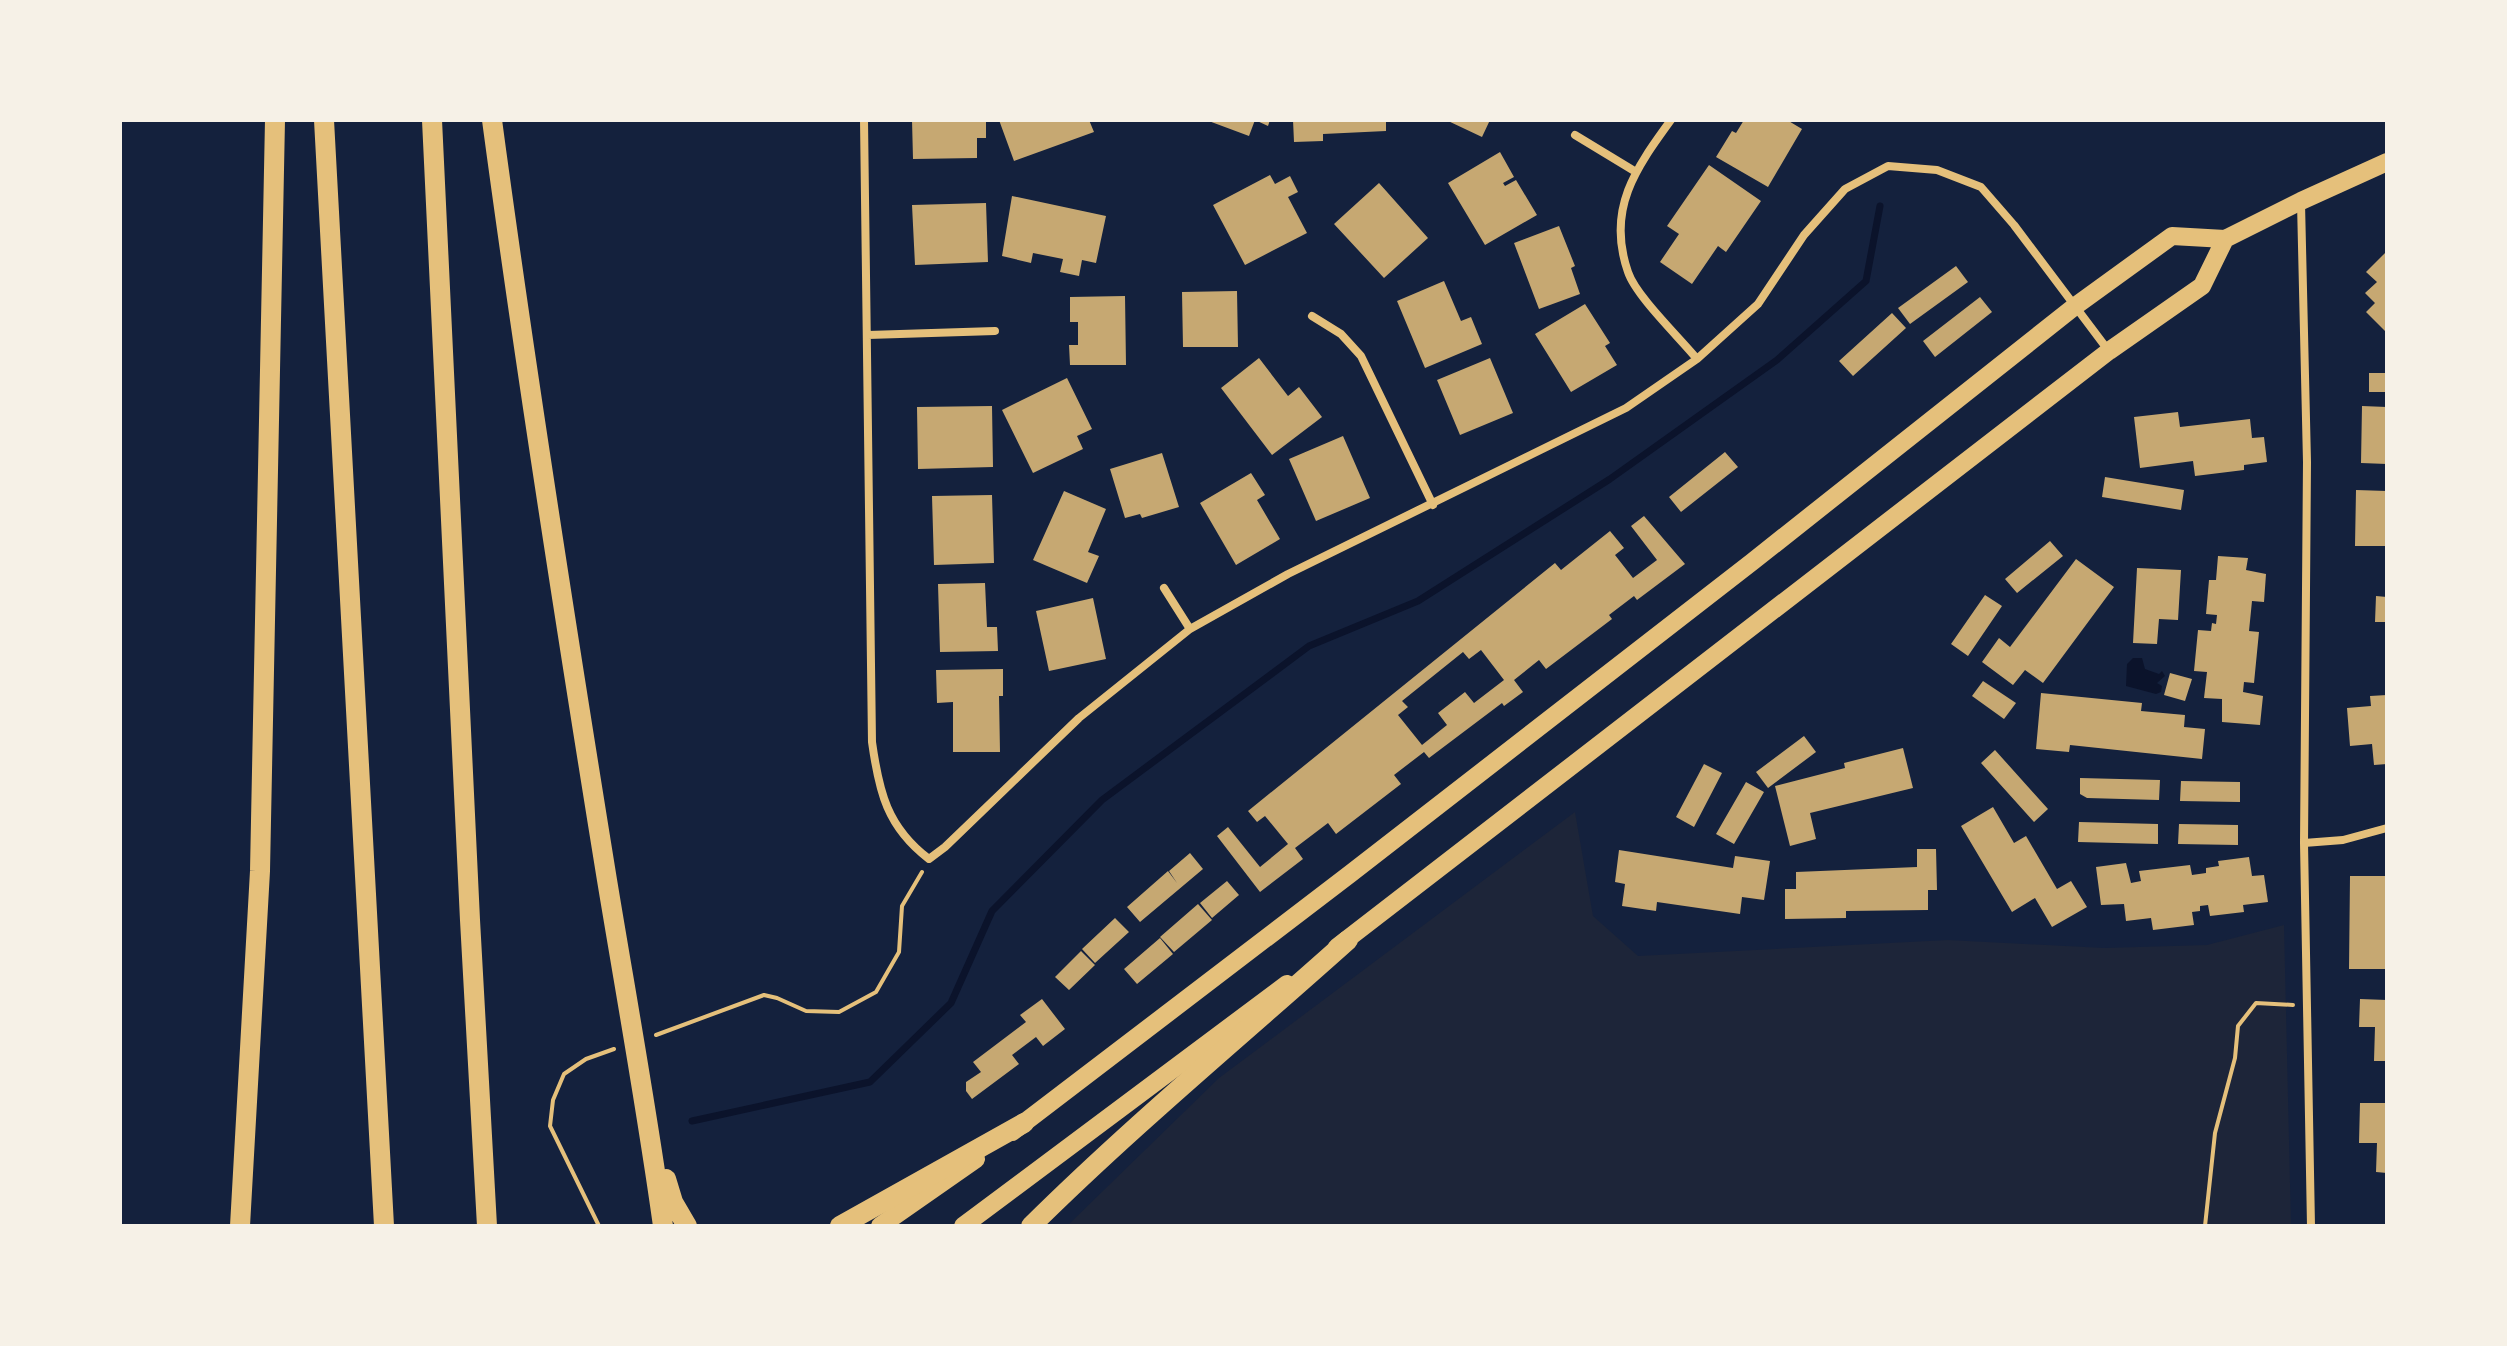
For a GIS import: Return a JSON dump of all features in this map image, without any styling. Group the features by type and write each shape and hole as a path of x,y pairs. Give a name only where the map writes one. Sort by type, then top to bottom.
{"highway":[{"path":"240,1226 260,871 275,120"},
{"path":"324,120 384,1226"},
{"path":"432,120 487,1226"},
{"path":"492,120 512,273 663,1226"},
{"path":"1031,1226 1116,1143 1348,940"},
{"path":"646,1105 670,1193 687,1226"},
{"path":"840,1226 1024,1123"}],"main road":[{"path":"880,1226 1024,1123 1752,562 2074,307 2172,236 2225,239 2387,162"},
{"path":"963,1226 1112,1112 1348,940 2109,351 2202,286 2225,239"}],"street":[{"path":"864,120 872,742 885,806 909,844 929,859 1079,718 1190,629 1288,574 1626,408 1697,359 1758,304 1804,235 1845,189 1888,166 1937,170 1981,187 2014,225 2109,351"},
{"path":"1671,120 1626,189 1621,212 1628,274 1697,359"},
{"path":"1575,135 1636,172"},
{"path":"2301,201 2307,462 2304,843 2311,1226"},
{"path":"1312,316 1341,334 1361,356 1433,505"},
{"path":"868,335 995,331"},
{"path":"1164,588 1190,629"},
{"path":"2304,843 2343,840 2387,828"}],"path":[{"path":"644,1039 747,1004 764,995 806,1011 839,1012 876,992 899,952 902,906 929,859"},
{"path":"2205,1226 2215,1133 2235,1058 2238,1026 2256,1003 2306,1006"},
{"path":"599,1226 550,1126 553,1100 564,1074 586,1059 615,1049"}],"shaded area":[{"path":"2133,658 2142,658 2145,669 2159,674 2162,671 2165,676 2157,683 2162,686 2161,692 2156,694 2126,686 2127,664"},
{"path":"1575,812 1593,916 1638,956 1948,940 2104,948 2207,945 2284,925 2291,1226 1067,1226 1219,1078"}],"building":[{"path":"912,120 986,120 986,138 977,138 977,158 913,159"},
{"path":"999,120 1089,120 1094,132 1014,161"},
{"path":"1206,120 1255,120 1249,136"},
{"path":"1255,120 1270,120 1268,126"},
{"path":"1293,120 1386,120 1386,131 1323,134 1323,141 1294,142"},
{"path":"1446,120 1490,120 1482,137"},
{"path":"1744,120 1787,120 1802,129 1768,187 1716,157 1732,131 1736,133"},
{"path":"1500,152 1514,177 1503,183 1505,186 1516,180 1537,215 1485,245 1448,183"},
{"path":"1709,165 1761,201 1726,252 1718,246 1692,284 1660,262 1679,234 1667,226"},
{"path":"1270,175 1275,184 1290,176 1298,192 1288,197 1307,233 1245,265 1213,205"},
{"path":"1379,183 1428,238 1384,278 1334,224"},
{"path":"1012,196 1106,216 1096,263 1082,260 1079,276 1060,272 1063,259 1033,253 1031,263 1002,256"},
{"path":"986,203 988,262 915,265 912,205"},
{"path":"1559,226 1575,266 1571,268 1580,294 1539,309 1514,243"},
{"path":"2387,251 2387,333 2366,312 2375,303 2365,293 2377,282 2366,272"},
{"path":"1956,266 1968,282 1910,324 1898,308"},
{"path":"1444,281 1461,321 1471,317 1482,344 1425,368 1397,301"},
{"path":"1237,291 1238,347 1183,347 1182,292"},
{"path":"1125,296 1126,365 1070,365 1069,345 1078,345 1078,322 1070,322 1070,297"},
{"path":"1980,297 1992,312 1935,357 1923,341"},
{"path":"1585,304 1610,343 1605,346 1617,365 1571,392 1535,334"},
{"path":"1892,313 1906,328 1853,376 1839,361"},
{"path":"1259,358 1288,396 1299,387 1322,417 1272,455 1221,388"},
{"path":"1490,358 1513,413 1460,435 1437,380"},
{"path":"2369,373 2387,373 2387,392 2369,392"},
{"path":"1067,378 1092,429 1077,436 1083,449 1033,473 1002,410"},
{"path":"992,406 993,467 918,469 917,407"},
{"path":"2362,406 2387,407 2387,464 2361,463"},
{"path":"2178,412 2180,427 2250,419 2252,438 2264,437 2267,462 2244,465 2244,470 2195,476 2193,461 2140,468 2134,417"},
{"path":"1343,436 1370,498 1316,521 1289,459"},
{"path":"1725,452 1738,467 1681,512 1669,497"},
{"path":"1162,453 1179,507 1142,518 1140,514 1125,518 1110,469"},
{"path":"1251,473 1265,495 1257,500 1280,539 1236,565 1200,503"},
{"path":"2105,477 2184,490 2181,510 2102,497"},
{"path":"2356,490 2387,491 2387,546 2355,546"},
{"path":"1064,491 1106,509 1088,552 1099,556 1087,583 1033,560"},
{"path":"992,495 994,563 934,565 932,496"},
{"path":"1644,516 1685,564 1637,600 1634,596 1609,615 1612,619 1546,669 1539,660 1514,680 1523,692 1504,706 1502,703 1429,758 1424,752 1394,775 1401,784 1336,834 1328,823 1295,848 1303,859 1260,892 1217,836 1228,827 1260,867 1288,844 1265,816 1257,822 1248,811 1555,563 1561,570 1610,531 1624,548 1615,555 1633,578 1657,560 1631,526","holes":["1481,650 1504,680 1474,703 1465,692 1438,713 1447,725 1422,745 1398,715 1408,707 1402,701 1463,652 1469,659"]},
{"path":"2050,541 2063,556 2017,593 2005,579"},
{"path":"2218,556 2248,558 2246,570 2266,574 2264,602 2252,601 2249,631 2259,632 2254,683 2244,682 2243,692 2263,696 2260,725 2222,722 2222,699 2204,698 2207,672 2194,671 2198,630 2211,631 2212,623 2216,624 2217,615 2206,614 2209,580 2216,580"},
{"path":"2076,559 2114,587 2043,683 2025,670 2013,685 1982,662 1999,638 2010,647"},
{"path":"2137,568 2181,570 2178,620 2159,619 2157,644 2133,643"},
{"path":"985,583 987,627 997,627 998,651 940,652 938,584"},
{"path":"1985,595 2002,606 1968,656 1951,644"},
{"path":"2376,596 2387,597 2387,622 2375,622"},
{"path":"1093,598 1106,659 1049,671 1036,611"},
{"path":"1003,669 1003,696 999,696 1000,752 953,752 953,702 937,703 936,670"},
{"path":"2170,673 2192,679 2185,701 2164,695"},
{"path":"1983,681 2016,703 2004,719 1972,696"},
{"path":"2041,693 2142,703 2141,711 2185,715 2184,727 2205,729 2202,759 2070,745 2069,752 2036,749"},
{"path":"2387,695 2387,764 2374,765 2372,744 2350,746 2347,708 2371,706 2370,696"},
{"path":"1804,736 1816,752 1768,788 1756,772"},
{"path":"1903,748 1913,788 1810,813 1816,839 1790,846 1775,786 1845,768 1844,763"},
{"path":"1995,750 2048,809 2034,822 1981,763"},
{"path":"1704,764 1722,773 1694,827 1676,817"},
{"path":"2080,778 2160,780 2159,800 2087,798 2080,794"},
{"path":"2181,781 2240,782 2240,802 2180,801"},
{"path":"1746,782 1764,792 1734,844 1716,834"},
{"path":"1993,807 2014,843 2026,836 2057,889 2071,881 2087,907 2052,927 2035,898 2012,912 1961,826"},
{"path":"2079,822 2158,824 2158,844 2078,842"},
{"path":"2179,824 2238,825 2238,845 2178,844"},
{"path":"1917,849 1936,849 1937,890 1928,890 1928,910 1846,911 1846,918 1785,919 1785,889 1796,889 1796,872 1917,867"},
{"path":"1619,850 1733,868 1735,856 1770,861 1764,900 1742,897 1740,914 1657,902 1656,911 1622,906 1625,884 1615,882"},
{"path":"1190,853 1203,869 1140,922 1127,907 1168,871 1177,883 1169,871"},
{"path":"2249,857 2252,876 2264,875 2268,902 2243,905 2244,912 2210,916 2208,905 2200,906 2200,911 2192,912 2194,925 2153,930 2151,918 2126,921 2124,904 2101,905 2096,867 2126,863 2131,883 2141,881 2139,871 2190,865 2192,875 2206,873 2206,868 2219,866 2218,861"},
{"path":"2350,876 2387,876 2387,969 2349,969"},
{"path":"1227,881 1239,895 1212,918 1200,903"},
{"path":"1198,904 1212,920 1174,952 1160,937"},
{"path":"1115,918 1129,932 1095,963 1082,949"},
{"path":"1160,938 1173,954 1137,984 1124,969"},
{"path":"1081,951 1095,965 1069,990 1055,977"},
{"path":"1042,999 1065,1029 1043,1046 1036,1037 1012,1055 1019,1064 972,1099 966,1091 966,1082 981,1072 973,1062 1026,1022 1020,1015"},
{"path":"2360,999 2387,1000 2387,1061 2374,1061 2375,1027 2359,1027"},
{"path":"2360,1103 2387,1103 2387,1173 2376,1172 2377,1143 2359,1143"}],"waterway":[{"path":"692,1121 870,1082 951,1003 992,911 1102,800 1309,646 1418,601 1610,479 1777,360 1866,281 1880,206"}]}
